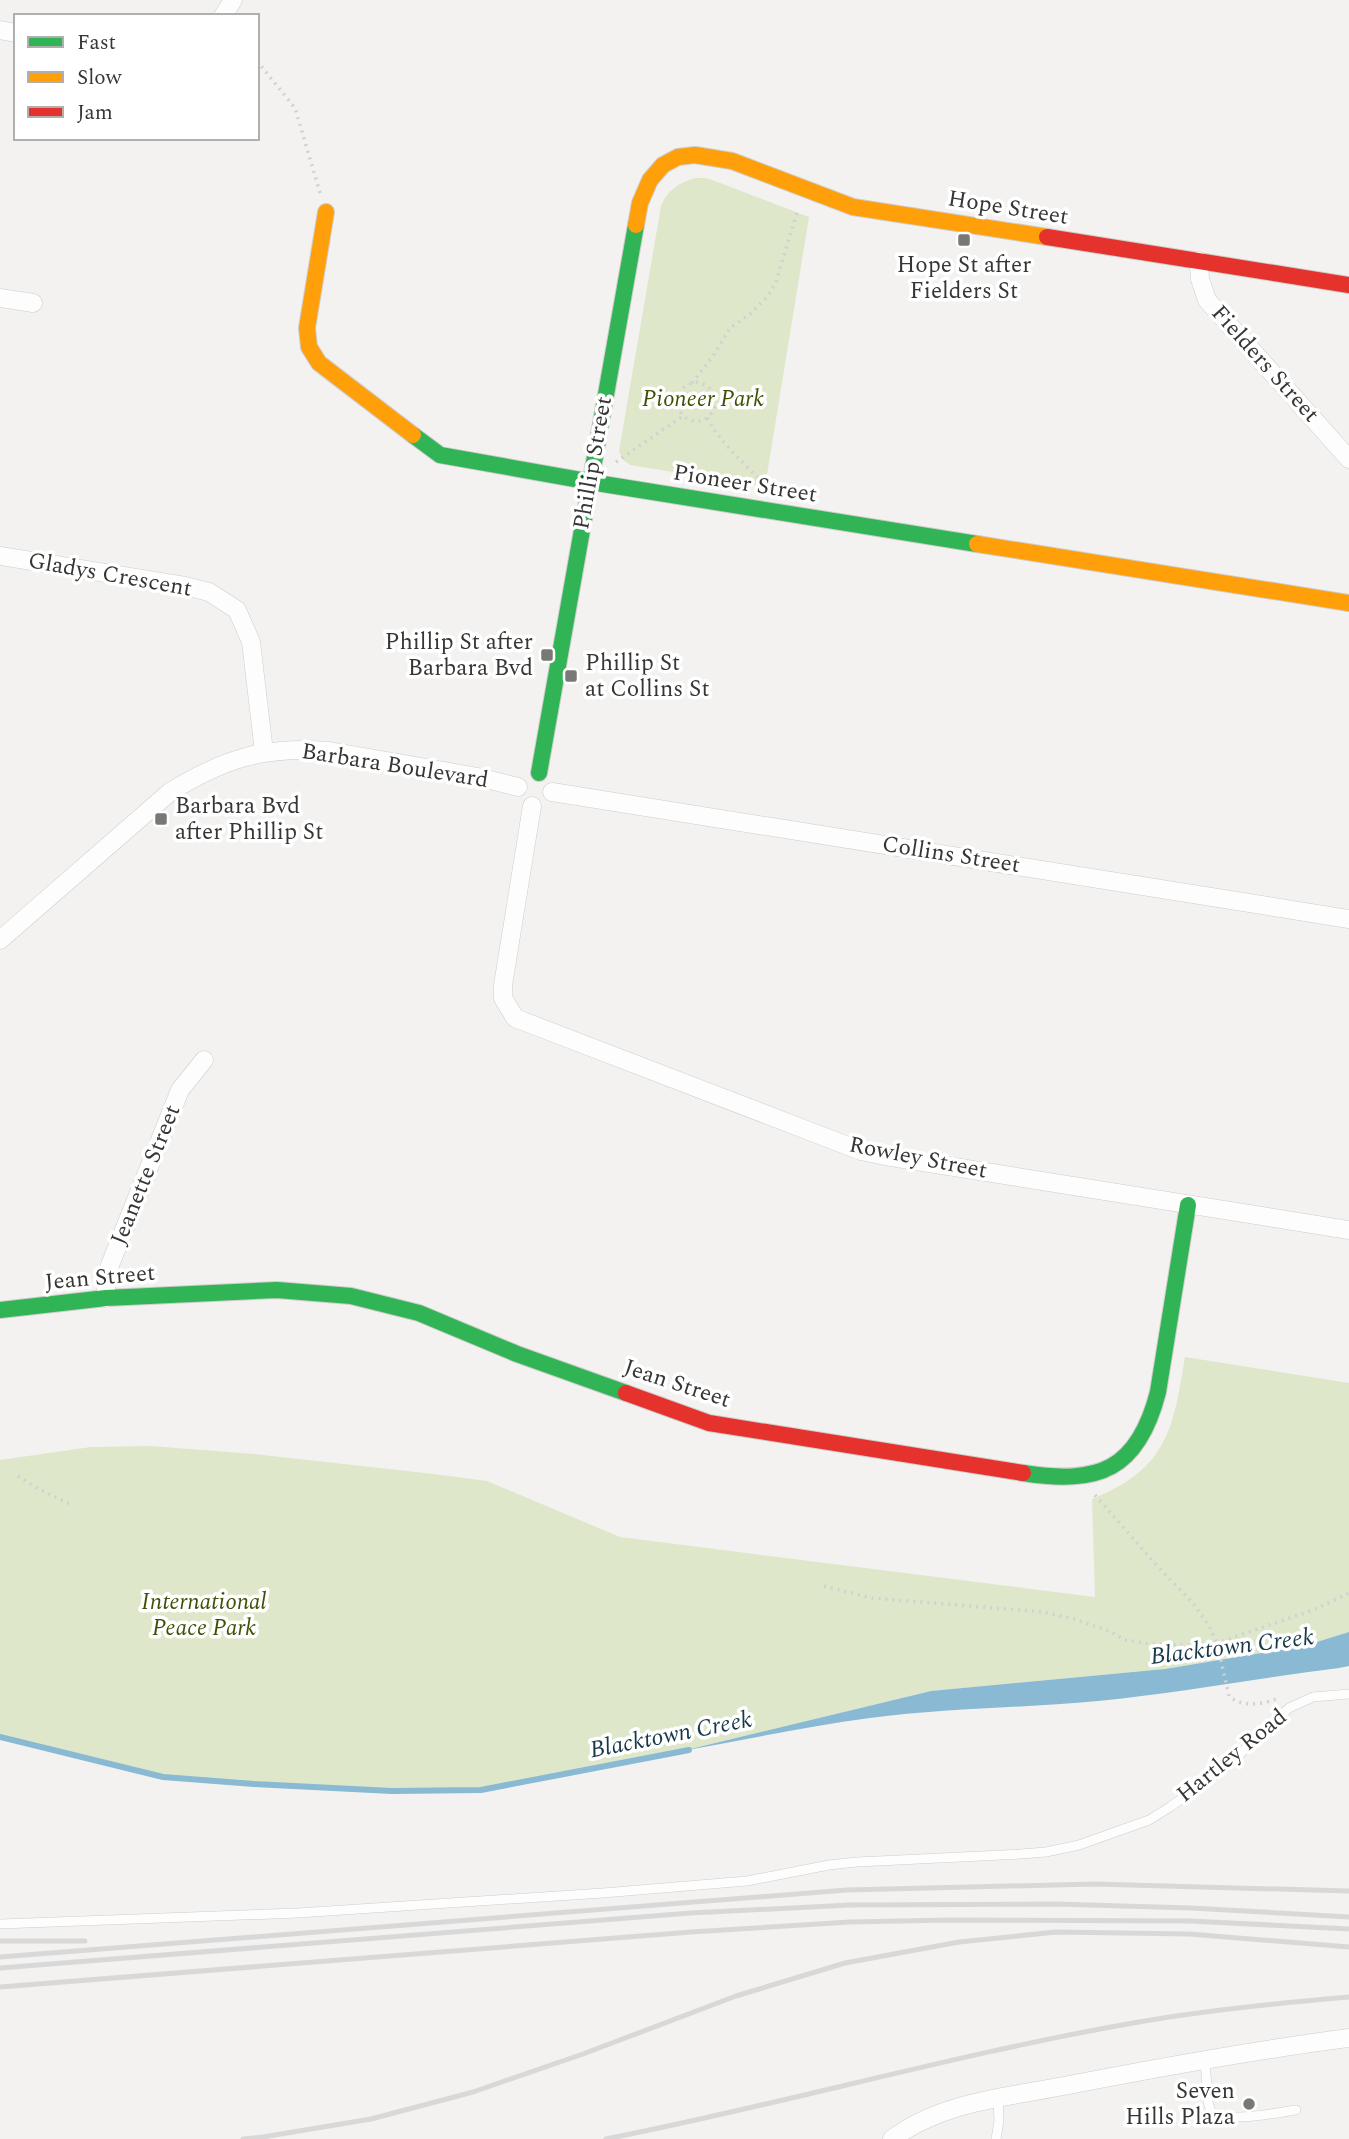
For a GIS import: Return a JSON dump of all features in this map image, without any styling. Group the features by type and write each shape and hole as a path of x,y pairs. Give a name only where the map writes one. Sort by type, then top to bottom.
{"street":[{"name":"Hope Street","path":"668,162 690,154 707,154 727,158 840,203 872,210 1349,285"},
{"name":"Phillip Street","path":"539,773 640,203 650,179 668,162"},
{"name":"Pioneer Street","path":"326,212 307,343 312,355 440,455 589,482 1349,603"},
{"name":"Fielders Street","path":"1199,261 1200,279 1208,300 1349,458"},
{"path":"0,298 33,303"},
{"name":"Gladys Crescent","path":"0,556 185,586 209,592 224,600 237,610 251,642 264,752"},
{"name":"Barbara Boulevard","path":"0,940 170,792 233,761 264,752 309,749 478,777 518,787"},
{"path":"539,773 551,782 552,792 548,802 532,806 522,799 518,787 525,774 539,773"},
{"name":"Collins Street","path":"552,792 1349,919"},
{"name":"Rowley Street","path":"532,806 503,985 503,998 515,1018 862,1151 1349,1230"},
{"name":"Jeanette Street","path":"106,1298 110,1265 180,1090 204,1060"},
{"name":"Jean Street","path":"0,1310 106,1298 277,1290 351,1296 419,1313 517,1354 709,1423 1059,1479 1087,1477 1129,1453 1150,1422 1158,1392 1188,1205"},
{"path":"893,2138 917,2123 957,2107 1205,2060 1349,2038"}],"lane":[{"name":"Hartley Road","path":"0,1924 298,1913 603,1893 747,1881 857,1862 1046,1852 1079,1845 1149,1819 1226,1767 1289,1709 1313,1697 1349,1694"},
{"path":"1205,2060 1208,2102 1211,2112 1219,2117 1296,2110"},
{"path":"996,2139 998,2099"}],"path":[{"path":"259,63 295,108 326,212"},
{"path":"692,383 705,384 713,392 716,404 707,418 694,421 683,416 678,407 678,396 713,356 730,328 750,314 768,296 776,282 804,190"},
{"path":"615,463 683,416"},
{"path":"707,418 729,450 769,490"},
{"path":"18,1476 72,1504"},
{"path":"1087,1477 1095,1495 1193,1603 1209,1626 1217,1643 1227,1689"},
{"path":"824,1586 872,1598 1043,1612 1074,1619 1126,1640 1150,1644 1217,1643 1312,1610 1349,1593"}],"green space":[{"name":"Pioneer Park","path":"695,178 715,181 809,217 765,487 630,465 622,459 619,451 661,206 674,188"},
{"name":"International Peace Park","path":"1185,1357 1349,1383 1349,1632 1304,1646 1165,1669 931,1691 682,1751 481,1790 392,1791 163,1777 0,1737 0,1460 91,1447 151,1446 254,1454 434,1474 487,1481 620,1537 1095,1597 1092,1499 1136,1474 1151,1460 1162,1444 1176,1406"}],"water":[{"path":"1349,1632 1349,1666 1339,1668 1098,1701 870,1718 682,1751 931,1691 1165,1669 1304,1646"}],"waterway":[{"name":"Blacktown Creek","path":"0,1737 163,1777 392,1791 481,1790 689,1750"}],"railway":[{"path":"0,1957 847,1890 1094,1884 1349,1891"},
{"path":"0,1968 691,1913 850,1905 1055,1904 1349,1917"},
{"path":"0,1987 691,1932 850,1922 1190,1921 1349,1929"},
{"path":"243,2139 371,2119 473,2092 736,1996 845,1963 959,1942 1056,1932 1189,1934 1349,1947"},
{"path":"0,1941 85,1941"},
{"path":"606,2139 1072,2034 1191,2014 1349,1997"}],"traffic: fast":[{"path":"539,773 636,225"},
{"path":"413,435 440,455 977,544"},
{"path":"1023,1473 1050,1476 1094,1473 1112,1466 1127,1455 1139,1439 1150,1418 1158,1392 1188,1205"},
{"path":"0,1310 106,1298 277,1290 351,1296 419,1313 517,1354 626,1393"}],"traffic: slow":[{"path":"636,225 640,203 650,180 663,165 678,157 695,155 732,161 853,207 1047,237"},
{"path":"326,212 307,328 309,347 319,363 413,435"},
{"path":"977,544 1349,603"}],"traffic: jam":[{"path":"1047,237 1349,285"},
{"path":"626,1393 709,1423 1023,1473"}],"place":[{"name":"Hope St after Fielders St","path":"964,240"},
{"name":"Phillip St after Barbara Bvd","path":"547,655"},
{"name":"Phillip St at Collins St","path":"571,676"},
{"name":"Barbara Bvd after Phillip St","path":"161,819"},
{"name":"Seven Hills Plaza","path":"1249,2104"}]}
